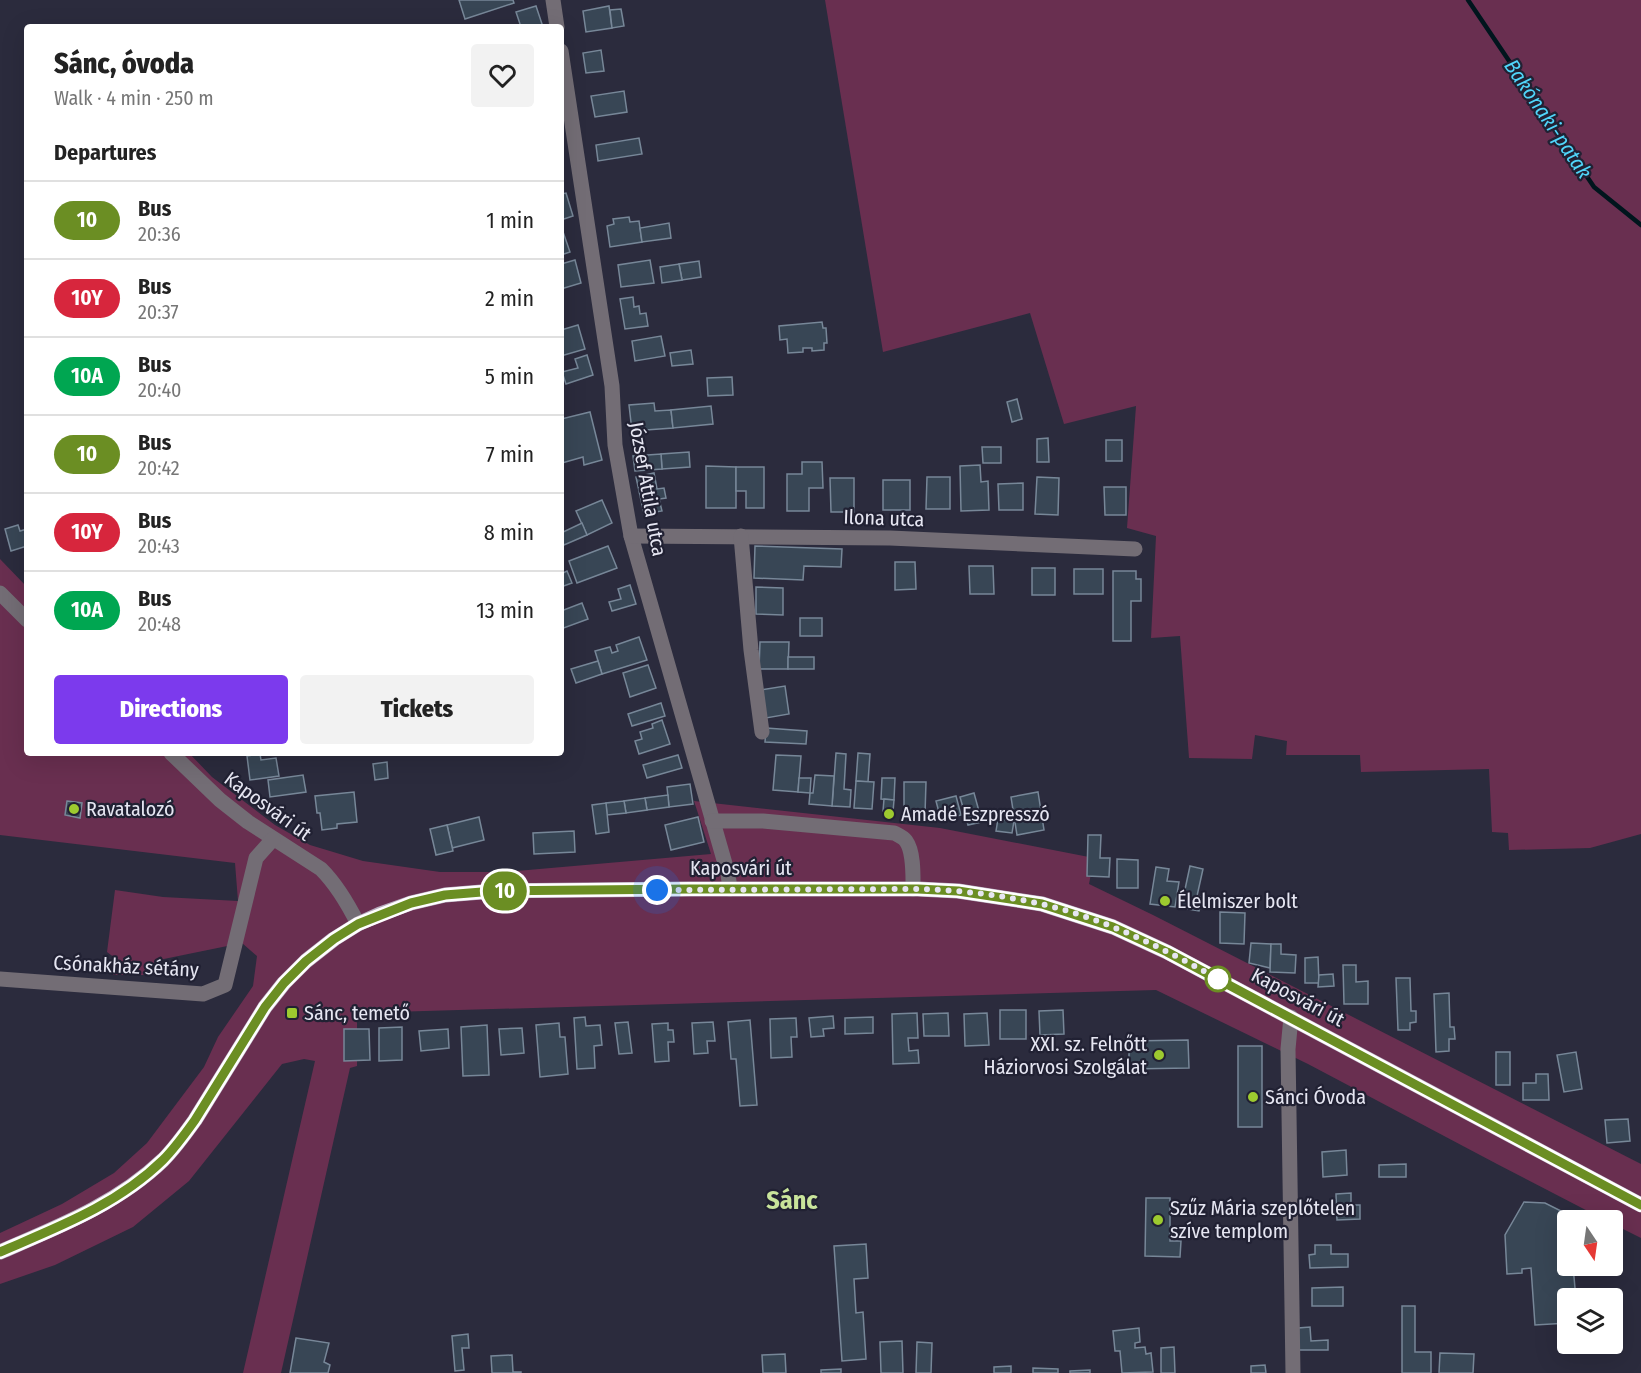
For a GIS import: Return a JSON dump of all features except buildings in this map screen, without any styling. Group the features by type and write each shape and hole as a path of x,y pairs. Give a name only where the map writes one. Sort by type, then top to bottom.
{"main road":[{"name":"Kaposvári út","path":"0,1252 73,1221 95,1209 129,1188 162,1160 195,1120 265,1007 284,983 322,948 358,924 411,903 445,895 494,891 913,889 958,891 1042,904 1089,919 1167,952 1641,1205"}],"street":[{"path":"553,0 557,24"},
{"name":"József Attila utca","path":"564,71 612,386 615,445 631,536 728,874 730,889"},
{"name":"Ilona utca","path":"631,536 890,538 1135,549"},
{"path":"741,536 751,650 762,732"},
{"path":"0,593 24,617"},
{"name":"Kaposvári út","path":"174,756 220,800 248,822 311,862 328,876 358,924"},
{"path":"712,821 763,821 894,833 906,841 910,851 913,889"},
{"name":"Csónakház sétány","path":"0,979 203,994 225,985 256,858 273,839"},
{"path":"1291,1017 1288,1049 1293,1373"}],"shaded area":[{"path":"825,0 1641,0 1641,834 1590,848 1509,850 1508,833 1492,832 1489,769 1361,772 1360,755 1286,755 1287,741 1255,735 1252,759 1189,758 1180,636 1151,638 1156,536 1127,528 1136,406 1064,424 1030,313 883,352"},
{"path":"0,559 24,584 24,756 192,756 212,777 275,825 310,845 363,861 440,872 505,872 711,854 694,801 940,828 1094,858 1089,884 1641,1164 1641,1238 1623,1229 1623,1210 1586,1210 1308,1064 1156,990 357,1013 357,1066 350,1068 281,1373 243,1373 315,1061 304,1059 282,1064 189,1181 133,1227 55,1265 0,1284 0,1233 62,1204 114,1173 147,1143 204,1067 218,1037 253,986 257,956 242,943 154,961 154,975 113,975 115,958 107,952 115,890 163,897 238,901 235,863 0,835"}],"waterway":[{"name":"Bakónaki-patak","path":"1468,0 1594,187 1641,225"}],"bus line":[{"name":"10","path":"0,1252 73,1221 95,1209 129,1188 162,1160 195,1120 265,1007 306,961 334,939 358,924 411,903 445,895 494,891 918,889 958,891 1042,904 1113,927 1167,952 1641,1205"}],"place":[{"name":"Ravatalozó","path":"74,809"},
{"name":"Amadé Eszpresszó","path":"889,814"},
{"name":"Élelmiszer bolt","path":"1165,901"},
{"name":"Sánc, temető","path":"292,1013"},
{"name":"XXI. sz. Felnőtt Háziorvosi Szolgálat","path":"1159,1055"},
{"name":"Sánci Óvoda","path":"1253,1097"},
{"name":"Szűz Mária szeplőtelen szíve templom","path":"1158,1220"}],"district":[{"name":"Sánc","path":"792,1200"}],"route":[{"path":"657,890 918,889 991,895 1042,904 1113,927 1218,979"}]}
